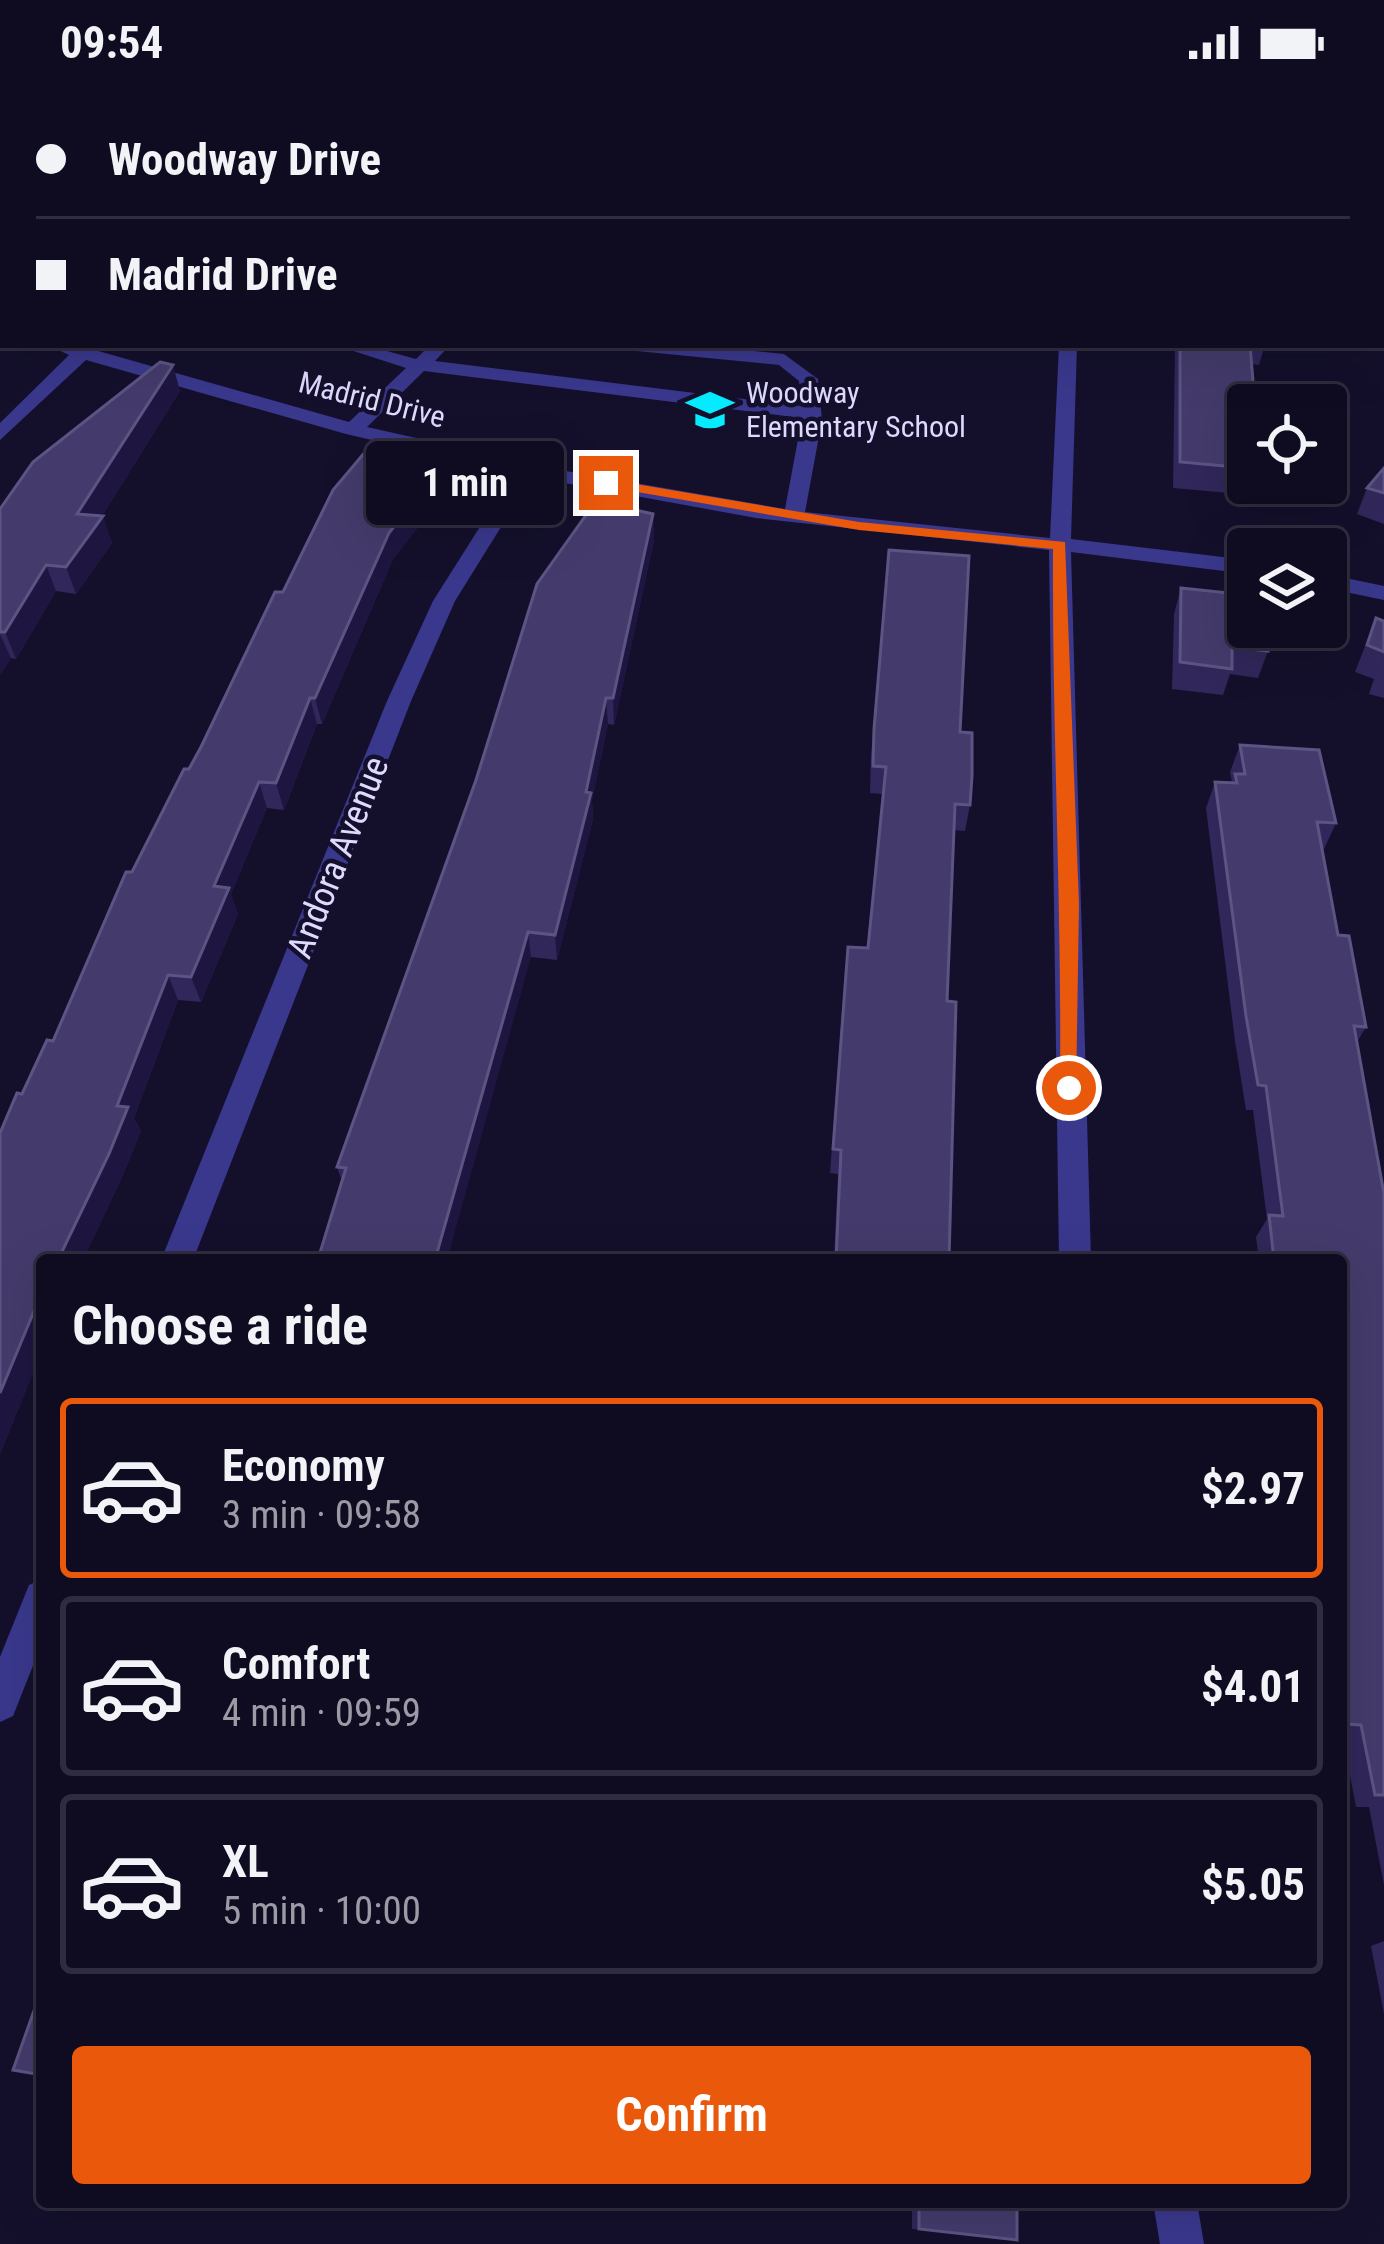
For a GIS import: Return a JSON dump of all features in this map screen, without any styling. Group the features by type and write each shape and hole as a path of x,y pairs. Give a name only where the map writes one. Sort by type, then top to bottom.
{"street":[{"name":"Madrid Drive","path":"66,348 354,428 527,468 794,516 1227,565"},
{"path":"355,348 418,365 812,413"},
{"path":"354,428 438,348"},
{"path":"666,348 784,360 808,379 812,413 794,516"},
{"path":"1068,348 1060,545 1075,1254"},
{"path":"0,434 82,353"},
{"name":"Andora Avenue","path":"178,1254 399,701 444,601 527,468"},
{"path":"1347,585 1384,593"},
{"path":"0,1703 36,1613"},
{"path":"1176,2208 1182,2244"}],"building":[{"path":"1180,348 1250,348 1253,384 1227,384 1227,466 1180,462"},
{"path":"160,362 173,365 77,514 103,516 66,567 46,565 5,632 0,632 0,509 33,462"},
{"path":"366,451 424,463 400,492 418,496 389,533 315,698 310,698 276,783 259,782 214,886 229,888 191,977 168,975 117,1106 128,1107 61,1254 36,1254 36,1306 0,1393 0,1133 47,1040 53,1041 126,872 132,872 184,769 189,769 201,747 275,592 283,592 333,490"},
{"path":"1384,468 1384,493 1367,488"},
{"path":"596,501 653,514 613,698 606,698 586,792 591,793 555,935 528,932 437,1254 320,1254 346,1168 337,1167 476,780 537,584"},
{"path":"889,550 969,556 960,732 972,733 972,776 970,805 955,804 947,1001 956,1002 949,1254 836,1254 841,1150 833,1149 848,947 868,948 886,767 873,766"},
{"path":"1181,588 1227,593 1227,648 1232,648 1232,669 1180,662"},
{"path":"1376,618 1384,621 1384,652 1367,645"},
{"path":"1240,745 1319,750 1336,823 1317,822 1338,935 1349,936 1366,1027 1354,1026 1384,1194 1384,1795 1375,1795 1361,1725 1347,1724 1347,1254 1273,1254 1269,1215 1283,1216 1266,1086 1258,1085 1246,1016 1215,782 1237,783 1235,774 1245,774"},
{"path":"36,2005 36,2074 13,2070"},
{"path":"919,2208 1017,2208 1017,2240 919,2229"}],"place":[{"name":"Woodway Elementary School","path":"710,410"}],"route":[{"path":"606,483 859,526 1060,545 1060,676 1071,904 1069,1088"}]}
